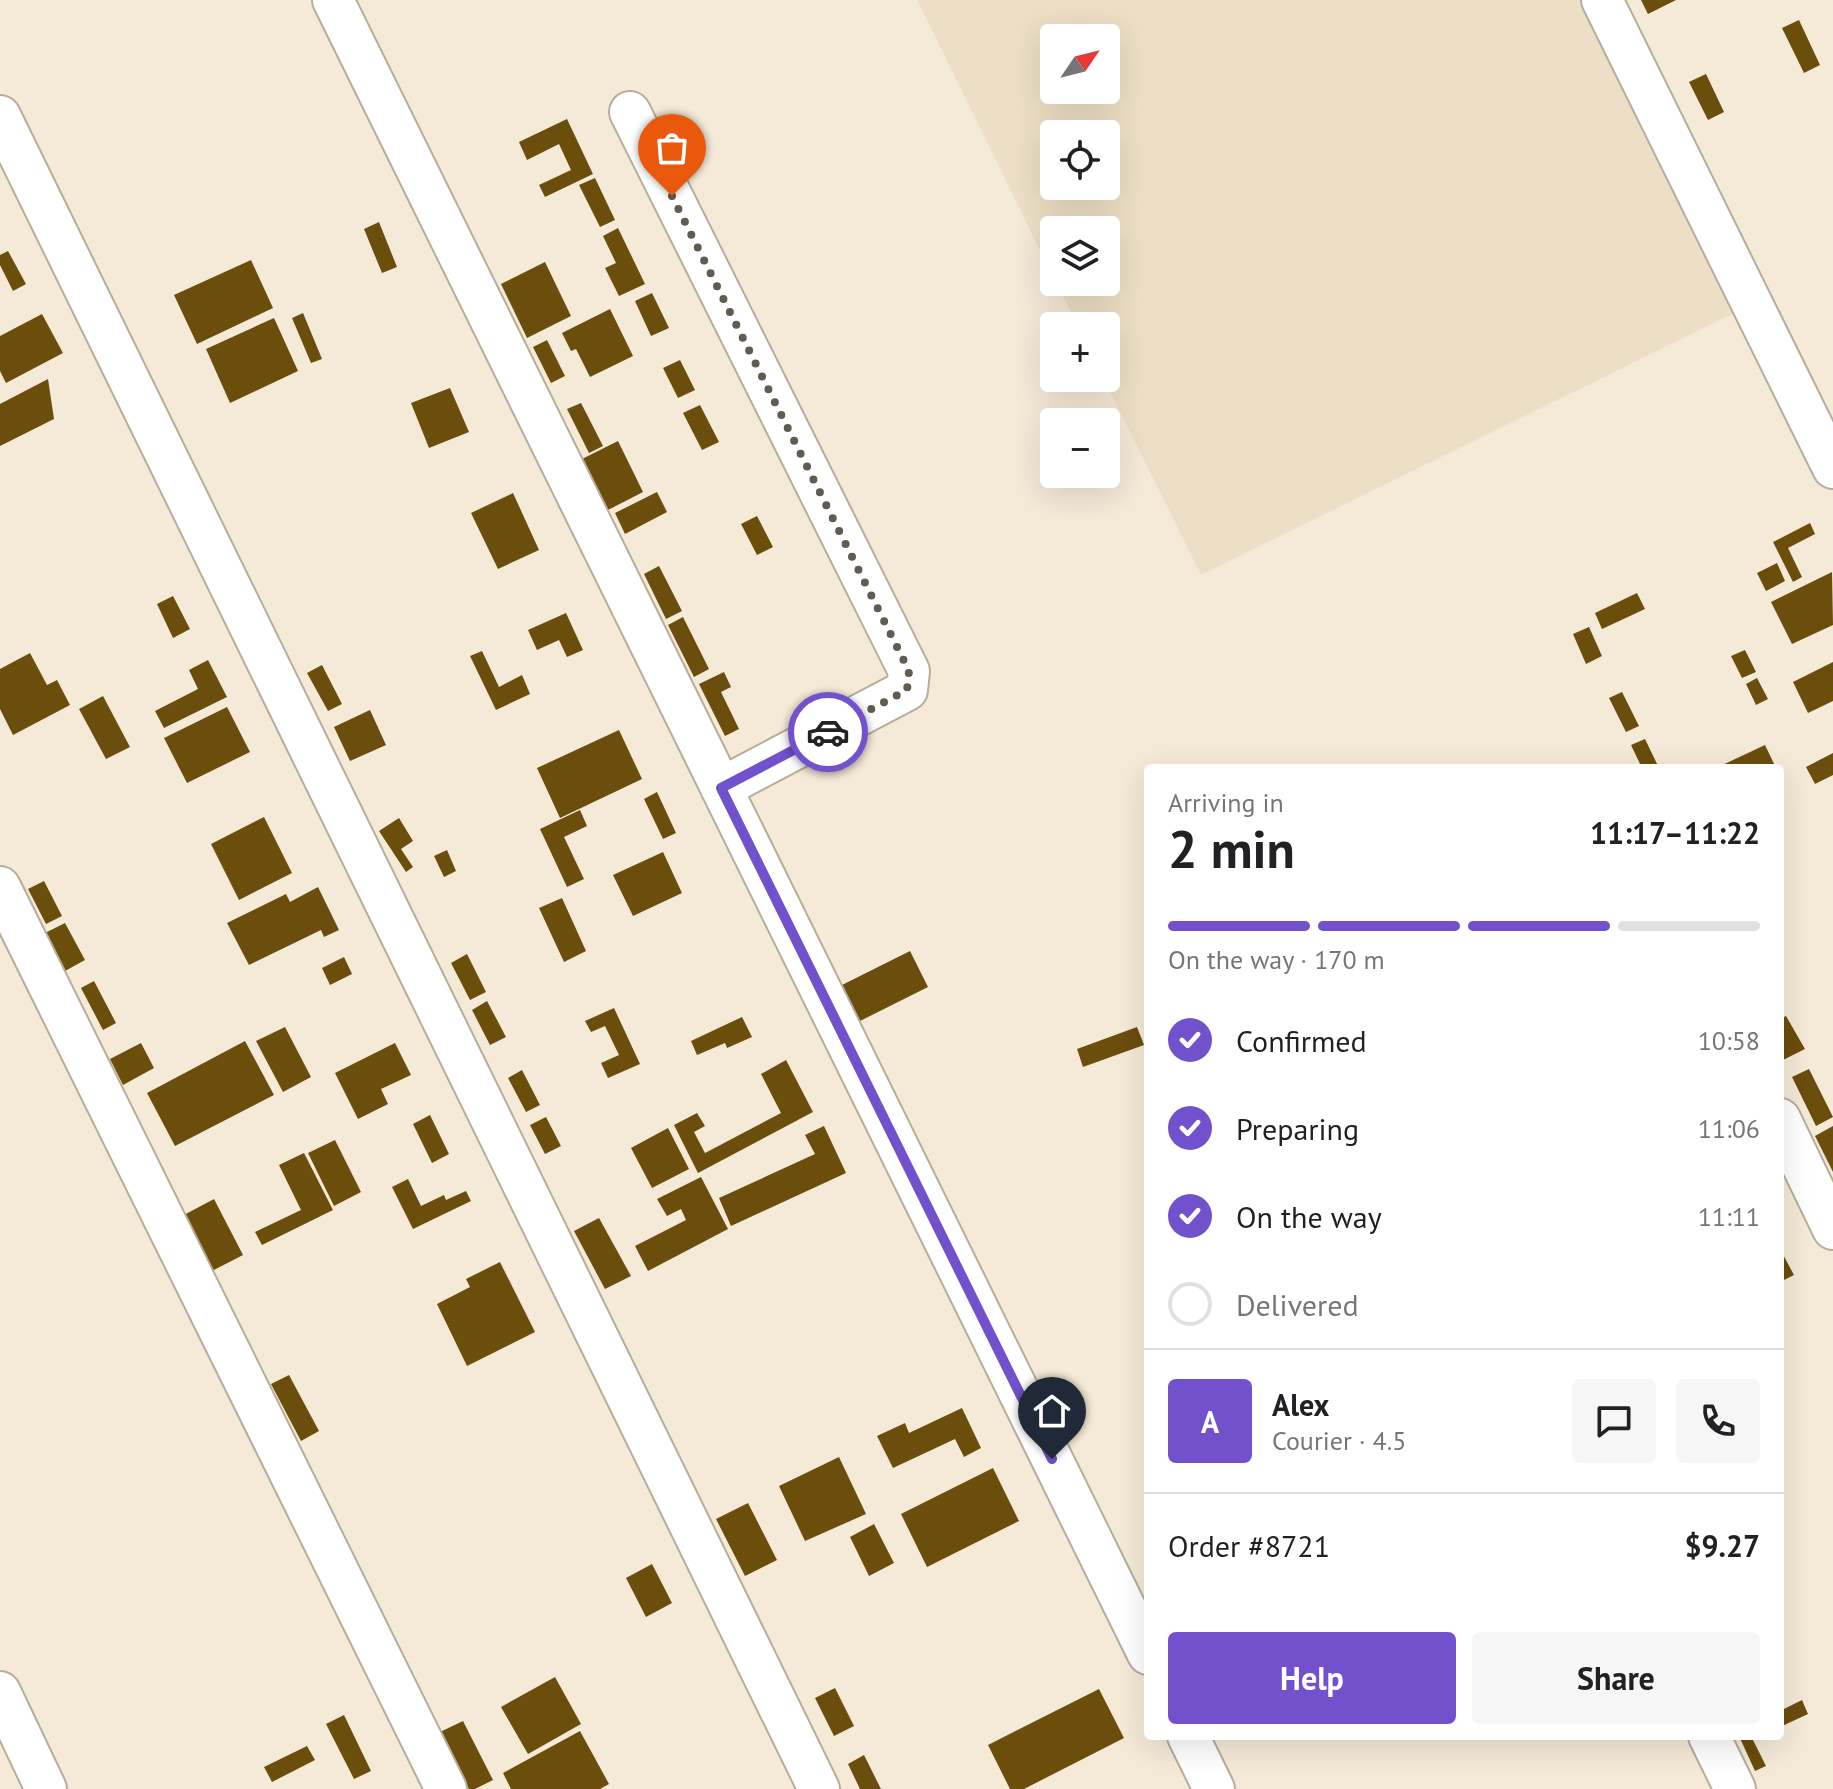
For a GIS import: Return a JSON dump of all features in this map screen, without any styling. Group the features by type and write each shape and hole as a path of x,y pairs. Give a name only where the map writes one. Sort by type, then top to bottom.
{"street":[{"path":"333,0 1144,1646"},
{"path":"1602,0 1833,468"},
{"path":"630,112 909,671 907,690 721,788"},
{"path":"0,116 819,1789"},
{"path":"0,887 446,1789"},
{"path":"1784,1127 1833,1229"},
{"path":"0,1692 46,1789"},
{"path":"1190,1740 1214,1789"},
{"path":"1711,1740 1735,1789"}],"shaded area":[{"path":"917,0 1580,0 1734,313 1201,575 1110,392 1120,392 1120,312 1071,312 1063,296 1120,296 1120,216 1040,216 1040,250"}],"building":[{"path":"1641,0 1676,0 1648,14"},
{"path":"1799,20 1820,65 1804,73 1782,28"},
{"path":"1706,74 1724,112 1708,120 1689,82"},
{"path":"567,119 593,174 545,197 539,185 571,170 559,144 527,160 519,142"},
{"path":"595,178 615,220 600,227 579,185"},
{"path":"379,222 397,267 382,273 364,229"},
{"path":"618,228 645,284 619,296 605,268 616,263 603,236"},
{"path":"8,251 26,284 13,291 0,265 0,255"},
{"path":"251,260 273,308 197,344 174,295"},
{"path":"545,262 571,316 527,338 501,284"},
{"path":"652,293 669,328 651,336 635,301"},
{"path":"610,309 633,356 590,377 576,349 571,351 562,333"},
{"path":"303,313 322,359 311,363 292,318"},
{"path":"42,314 63,353 6,383 0,371 0,336"},
{"path":"274,318 298,371 230,403 206,349"},
{"path":"547,340 565,376 551,383 533,347"},
{"path":"680,360 695,390 678,398 663,368"},
{"path":"48,379 54,419 0,446 0,404"},
{"path":"450,388 469,432 429,448 411,403"},
{"path":"581,403 603,446 589,453 567,409"},
{"path":"700,405 719,442 702,450 683,413"},
{"path":"618,441 643,492 608,510 582,459"},
{"path":"657,492 667,512 625,534 615,513"},
{"path":"513,493 539,550 498,569 471,513"},
{"path":"757,516 773,547 757,555 741,524"},
{"path":"1810,523 1815,534 1788,548 1802,577 1793,582 1773,542"},
{"path":"1777,563 1785,581 1766,591 1757,573"},
{"path":"659,566 682,611 666,619 644,574"},
{"path":"1832,572 1833,625 1792,644 1771,602"},
{"path":"1637,593 1645,609 1602,629 1595,613"},
{"path":"173,596 190,629 173,638 157,604"},
{"path":"566,613 583,650 567,657 559,640 537,650 528,630"},
{"path":"683,617 709,669 694,677 668,625"},
{"path":"1589,627 1602,656 1586,664 1573,634"},
{"path":"1745,650 1756,672 1742,678 1731,656"},
{"path":"482,651 499,687 522,675 530,694 496,710 470,656"},
{"path":"30,653 47,685 57,680 70,705 13,735 0,709 0,669"},
{"path":"208,660 227,697 164,728 155,711 198,689 189,670"},
{"path":"1833,662 1833,701 1808,713 1793,682"},
{"path":"322,665 342,704 328,711 307,673"},
{"path":"724,672 731,687 721,692 739,729 725,736 699,684"},
{"path":"1757,678 1768,699 1756,705 1746,684"},
{"path":"1622,692 1639,726 1626,732 1609,698"},
{"path":"103,696 130,747 106,759 79,709"},
{"path":"227,707 250,752 187,783 164,738"},
{"path":"370,710 386,745 350,761 334,727"},
{"path":"619,730 642,779 560,818 537,768"},
{"path":"1645,739 1657,764 1640,764 1631,745"},
{"path":"1765,745 1774,764 1725,764"},
{"path":"1833,753 1833,775 1815,784 1806,767"},
{"path":"657,792 676,833 663,839 644,799"},
{"path":"580,810 587,826 564,837 584,879 567,887 540,829"},
{"path":"264,817 292,873 239,900 211,844"},
{"path":"399,818 413,841 401,849 413,867 406,872 379,831"},
{"path":"447,850 456,871 444,877 434,856"},
{"path":"663,852 682,893 633,916 613,875"},
{"path":"44,881 62,916 46,924 28,889"},
{"path":"318,887 339,930 324,937 321,930 249,965 227,923 286,894 290,902"},
{"path":"562,898 586,951 564,962 539,908"},
{"path":"65,923 85,960 65,971 45,933"},
{"path":"910,951 928,987 860,1021 842,985"},
{"path":"467,954 486,992 470,1000 451,963"},
{"path":"344,957 352,974 330,985 322,968"},
{"path":"94,981 116,1023 103,1030 81,988"},
{"path":"487,1001 506,1037 490,1045 472,1010"},
{"path":"614,1008 640,1064 608,1078 601,1063 619,1055 605,1026 591,1032 585,1021"},
{"path":"742,1017 752,1037 727,1048 725,1043 697,1055 691,1041"},
{"path":"1784,1017 1805,1049 1784,1060"},
{"path":"285,1027 311,1077 283,1092 256,1041"},
{"path":"1137,1027 1144,1045 1083,1067 1077,1049"},
{"path":"245,1041 274,1095 175,1146 147,1093"},
{"path":"141,1043 154,1068 123,1085 110,1059"},
{"path":"395,1043 411,1075 381,1089 388,1104 358,1119 335,1073"},
{"path":"786,1060 813,1112 698,1173 674,1125 697,1113 705,1126 694,1132 705,1153 781,1113 761,1074"},
{"path":"1809,1069 1833,1117 1816,1126 1792,1077"},
{"path":"522,1070 540,1105 526,1112 508,1078"},
{"path":"430,1115 449,1154 432,1163 413,1124"},
{"path":"546,1117 561,1146 545,1154 530,1125"},
{"path":"824,1126 846,1173 731,1226 719,1198 815,1154 805,1135"},
{"path":"1833,1126 1833,1172 1815,1136"},
{"path":"668,1128 689,1169 652,1188 631,1148"},
{"path":"335,1140 361,1192 334,1206 308,1153"},
{"path":"304,1153 333,1210 262,1245 255,1232 301,1210 279,1165"},
{"path":"701,1177 728,1229 648,1271 635,1246 686,1220 681,1209 667,1216 657,1199"},
{"path":"408,1179 421,1206 444,1195 446,1200 466,1191 471,1201 413,1229 392,1187"},
{"path":"214,1199 243,1255 210,1272 182,1216"},
{"path":"599,1218 631,1276 605,1289 574,1231"},
{"path":"1784,1256 1794,1275 1784,1280"},
{"path":"500,1262 535,1332 467,1366 437,1304 470,1287 466,1279"},
{"path":"289,1375 319,1431 301,1441 271,1384"},
{"path":"962,1408 981,1448 964,1457 955,1439 893,1468 877,1436 905,1423 909,1433"},
{"path":"839,1457 866,1514 805,1541 779,1486"},
{"path":"993,1468 1019,1521 927,1567 901,1514"},
{"path":"748,1503 777,1560 745,1576 716,1519"},
{"path":"874,1524 894,1563 869,1576 850,1537"},
{"path":"652,1564 672,1603 646,1617 626,1578"},
{"path":"555,1677 581,1724 528,1754 501,1707"},
{"path":"835,1688 854,1726 834,1736 815,1698"},
{"path":"1099,1689 1124,1738 1024,1789 1010,1789 988,1745"},
{"path":"1802,1700 1808,1714 1784,1725 1784,1709"},
{"path":"344,1715 371,1771 354,1779 326,1724"},
{"path":"463,1721 493,1780 475,1789 469,1789 440,1732"},
{"path":"580,1731 609,1784 600,1789 511,1789 503,1773"},
{"path":"1741,1740 1753,1740 1766,1766 1755,1771"},
{"path":"307,1746 315,1760 272,1782 264,1767"},
{"path":"864,1755 881,1789 860,1789 848,1764"}],"way so far":[{"path":"672,196 909,671 907,690 828,732"}],"route":[{"path":"828,732 721,788 1052,1459"}]}
